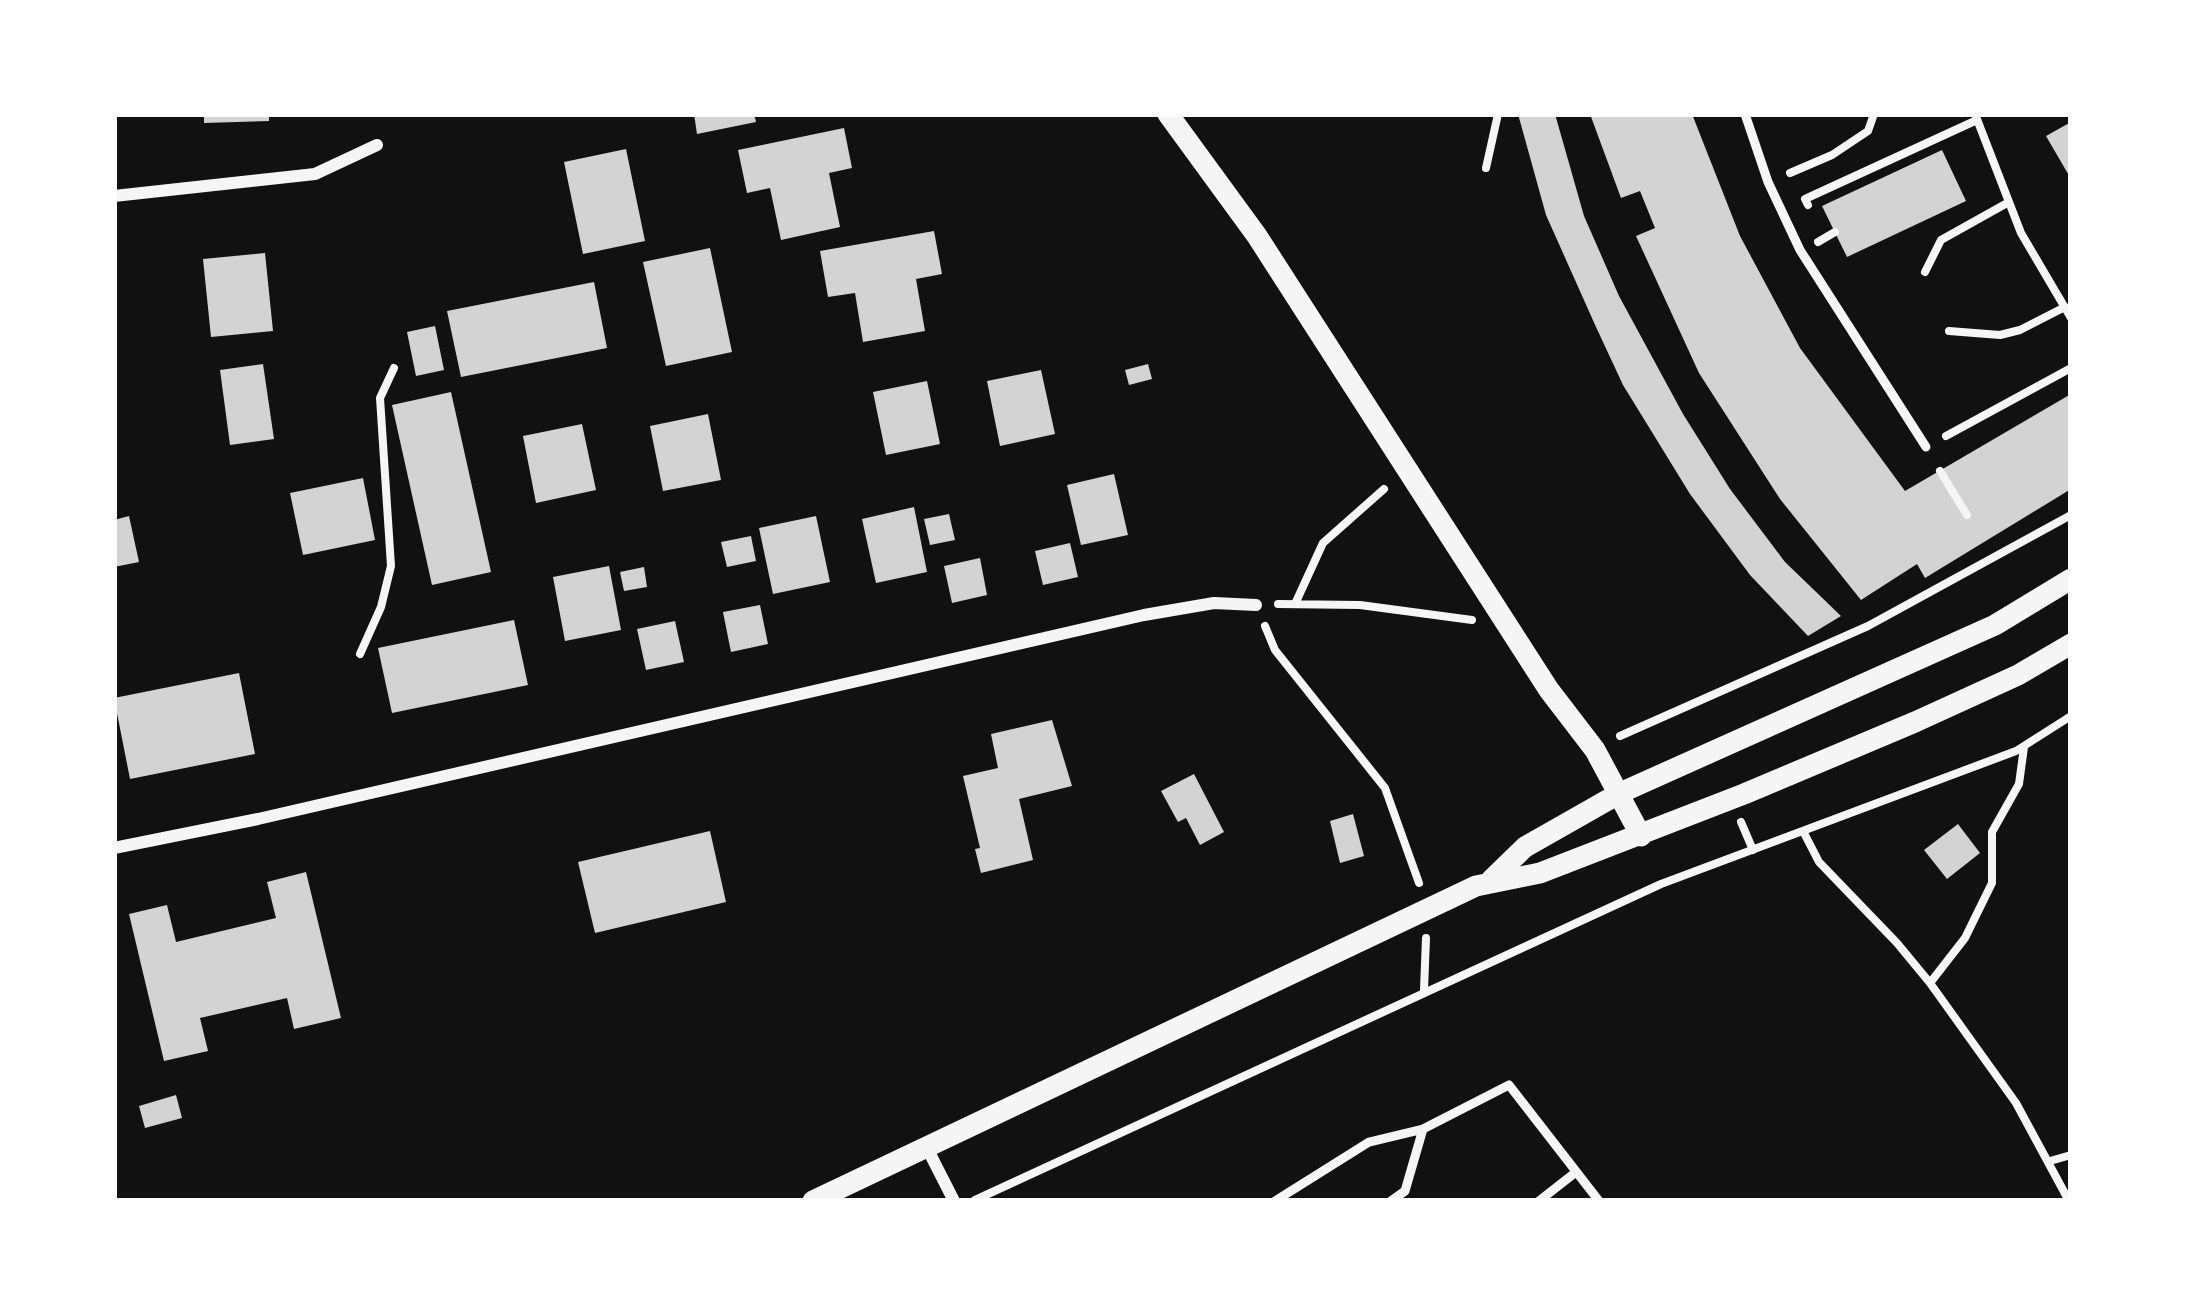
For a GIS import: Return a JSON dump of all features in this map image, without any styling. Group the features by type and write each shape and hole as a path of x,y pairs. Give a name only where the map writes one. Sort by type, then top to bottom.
{"street":[{"path":"1168,114 1257,236 1550,690 1595,750 1641,836"},
{"path":"114,196 315,174 377,145"},
{"path":"1483,883 1525,847 1621,793 1995,625 2071,579"},
{"path":"114,848 258,820 1144,615 1214,603 1256,605"},
{"path":"813,1201 1483,883 1540,872 1641,836 1915,722 2071,644"},
{"path":"925,1145 954,1201"}],"lane":[{"path":"1745,114 1768,182 1800,250 1926,447"},
{"path":"1275,1201 1369,1142 1423,1129 1509,1084 1599,1201"},
{"path":"1391,1201 1405,1191 1423,1129"},
{"path":"1539,1201 1576,1172"}],"path":[{"path":"1486,168 1498,114"},
{"path":"1768,182 1832,155 1868,131 1874,114"},
{"path":"1824,239 1805,200 1976,117 2021,232 2071,318"},
{"path":"1925,272 1941,240 2008,202"},
{"path":"1949,331 2000,334 2020,330 2065,307"},
{"path":"360,654 391,566 380,398 394,368"},
{"path":"1926,447 2071,368"},
{"path":"1295,604 1322,543 1407,469"},
{"path":"1940,471 1967,514"},
{"path":"1595,750 1631,729 1868,626 2071,515"},
{"path":"1424,990 1428,909 1385,788 1275,650 1256,605 1360,605 1450,618 1503,618"},
{"path":"974,1201 1661,884 2025,746 2071,716"},
{"path":"1930,983 1964,938 1992,884 1992,832 2019,784 2025,746"},
{"path":"1803,831 1819,862 1930,983 2016,1103 2069,1201"},
{"path":"2050,1161 2071,1155"}],"building":[{"path":"204,114 269,114 269,121 204,123"},
{"path":"694,114 754,114 756,122 697,134"},
{"path":"1518,114 1555,114 1584,216 1619,296 1683,414 1730,489 1785,562 1841,616 1808,636 1750,575 1690,494 1623,385 1546,215"},
{"path":"1590,114 1692,114 1740,236 1800,348 1905,491 2071,394 2071,489 1925,578 1917,564 1861,600 1780,499 1699,373 1636,236 1655,228 1640,191 1621,198"},
{"path":"2071,122 2071,179 2046,136"},
{"path":"844,128 852,168 829,173 840,227 781,240 770,188 747,193 738,150"},
{"path":"626,149 645,241 583,254 564,162"},
{"path":"1942,150 1966,201 1847,257 1822,206"},
{"path":"934,231 942,274 916,279 925,331 863,342 855,293 828,297 820,251"},
{"path":"710,248 732,352 666,366 643,262"},
{"path":"265,253 273,331 211,337 203,259"},
{"path":"594,282 607,348 461,377 447,311"},
{"path":"435,326 444,370 416,376 407,332"},
{"path":"263,364 274,439 230,445 220,370"},
{"path":"1148,364 1152,379 1129,385 1125,370"},
{"path":"1041,370 1055,434 1000,446 987,381"},
{"path":"927,381 940,444 886,455 873,392"},
{"path":"451,392 491,572 432,585 392,405"},
{"path":"708,414 721,480 663,491 650,426"},
{"path":"582,424 596,490 536,503 523,436"},
{"path":"1114,474 1128,535 1081,545 1067,485"},
{"path":"363,478 375,540 303,555 290,493"},
{"path":"914,507 927,572 876,583 862,519"},
{"path":"949,514 955,540 930,545 924,519"},
{"path":"129,516 139,562 114,567 114,520"},
{"path":"816,516 830,582 773,594 759,528"},
{"path":"751,536 756,561 727,567 721,542"},
{"path":"1070,543 1078,577 1043,585 1035,551"},
{"path":"980,558 987,595 952,603 944,566"},
{"path":"609,566 621,630 565,641 553,577"},
{"path":"644,567 647,587 624,591 620,572"},
{"path":"760,605 768,644 731,652 723,612"},
{"path":"514,620 528,685 392,713 378,648"},
{"path":"675,621 684,662 646,670 637,629"},
{"path":"239,673 255,754 130,779 114,698"},
{"path":"1052,720 1072,786 1019,799 1033,860 981,873 963,776 998,768 991,734"},
{"path":"1194,774 1224,832 1200,845 1186,818 1178,822 1161,791"},
{"path":"1353,814 1364,856 1340,863 1330,821"},
{"path":"1958,824 1980,853 1947,879 1924,850"},
{"path":"710,831 726,902 595,933 578,862"},
{"path":"306,872 341,1018 294,1029 287,998 200,1018 208,1051 164,1061 129,914 167,905 176,942 276,918 267,882"},
{"path":"176,1095 182,1118 145,1128 139,1106"}]}
